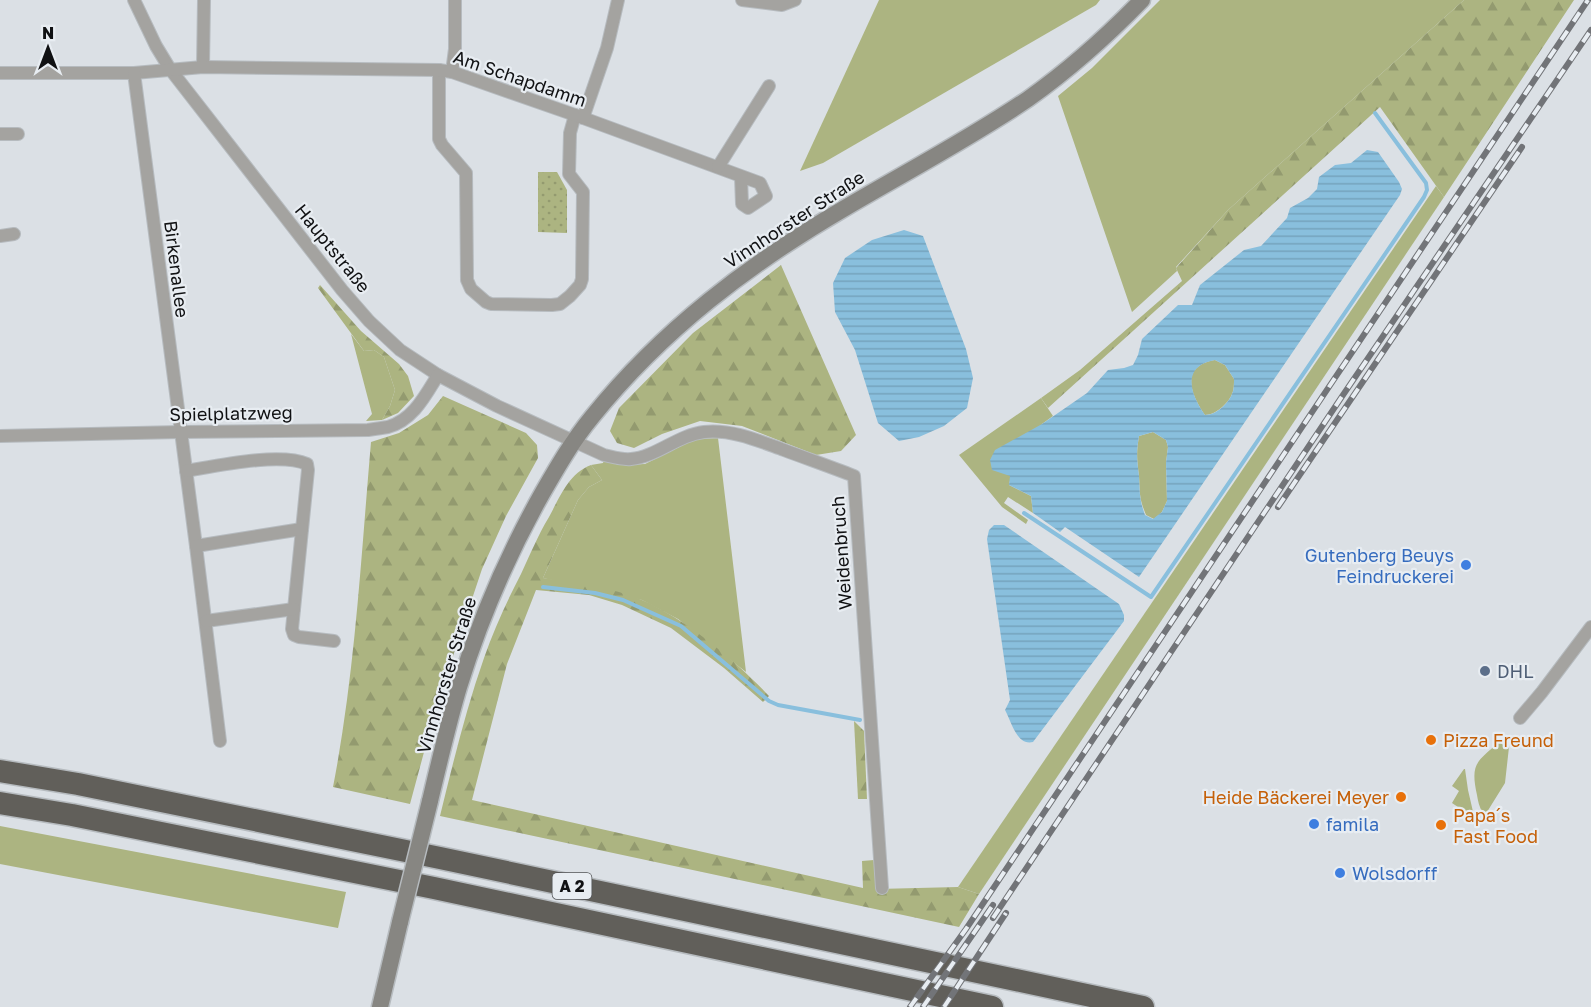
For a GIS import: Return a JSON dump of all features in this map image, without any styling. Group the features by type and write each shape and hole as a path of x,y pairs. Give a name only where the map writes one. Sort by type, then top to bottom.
{"highway":[{"name":"A 2","path":"0,771 78,784 428,855 1143,1007"},
{"name":"A 2","path":"0,803 72,815 422,886 992,1007"}],"street":[{"name":"Hauptstraße","path":"134,0 170,69 342,290 369,321 400,350 438,375 470,393 574,441"},
{"path":"203,67 204,0"},
{"path":"455,0 455,50 445,71 439,139 466,173 467,280 471,289 488,304 545,306 560,304 582,282 583,192 569,174 570,133 607,48 618,0"},
{"path":"742,0 782,5 795,0"},
{"name":"Vinnhorster Straße","path":"380,1007 429,801 459,689 491,598 524,526 590,418 666,336 731,282 786,244 989,124 1028,98 1075,62 1120,23 1142,0"},
{"name":"Am Schapdamm","path":"0,73 134,73 203,67 445,71 579,116 741,177"},
{"name":"Birkenallee","path":"134,73 220,741"},
{"path":"718,167 769,86"},
{"path":"0,134 18,134"},
{"path":"0,236 14,234"},
{"name":"Spielplatzweg","path":"0,436 368,430 390,426 407,418 420,404 438,375"},
{"name":"Weidenbruch","path":"574,441 604,455 619,459 634,459 682,437 704,432 728,432 854,476 882,888"},
{"path":"186,471 273,458 301,461 307,464 292,629 299,638 334,641"},
{"path":"196,546 302,529"},
{"path":"206,621 294,609"},
{"path":"1520,718 1591,627"}],"green space":[{"path":"879,0 1100,0 1096,5 823,163 800,171"},
{"path":"1160,0 1464,0 1228,210 1176,267 1177,271 1132,312 1058,96 1092,68"},
{"path":"1464,0 1574,0 1444,197 1380,107 1048,408 1041,398 1080,370 1182,281 1176,268 1228,210"},
{"path":"538,172 557,172 567,190 567,233 538,232"},
{"path":"1436,186 1444,197 979,894 958,887"},
{"path":"781,265 856,435 841,451 816,455 742,426 700,421 662,434 634,448 617,443 610,431 619,408 693,333"},
{"path":"320,285 361,331 399,364 408,376 414,396 398,413 382,420 395,390 384,357 374,350 364,351 318,288"},
{"path":"351,334 364,351 374,350 384,357 395,390 382,420 366,421 372,414"},
{"path":"1215,360 1225,365 1234,379 1234,389 1224,405 1217,411 1205,415 1192,390 1192,374 1204,363"},
{"path":"443,396 526,433 537,445 538,458 506,516 482,569 437,704 410,804 333,787 352,659 371,442 399,433 428,415"},
{"path":"1041,398 1053,416 1042,424 1011,476 1009,485 1031,496 1033,513 1008,497 1004,503 1028,520 1026,524 1002,507 959,455"},
{"path":"1153,432 1166,440 1168,447 1167,501 1162,512 1154,519 1146,515 1142,504 1137,456 1139,436"},
{"path":"718,438 746,672 678,619 642,600 543,578 578,500 589,487 602,480 591,465 603,463 604,460 619,465 645,464 695,439"},
{"path":"591,465 602,480 589,487 578,500 543,578 618,592 659,608 710,642 769,696 763,702 724,668 671,628 622,605 589,595 536,590 507,664 472,800 863,888 862,861 874,860 877,889 958,887 979,894 959,927 440,816 471,697 496,626 561,494 576,474"},
{"path":"854,721 864,731 867,799 858,799"},
{"path":"1499,742 1509,747 1505,783 1487,812 1483,813 1475,784 1475,769 1481,759"},
{"path":"1464,769 1473,817 1452,803 1459,791 1452,786"},
{"path":"0,826 346,892 338,928 0,864"}],"water":[{"path":"1367,150 1378,152 1399,182 1402,189 1400,195 1139,577 1065,527 1060,532 1033,513 1031,496 1009,485 1010,476 992,470 990,460 995,450 1042,424 1087,393 1108,370 1133,365 1142,339 1178,305 1192,305 1200,285 1244,250 1261,246 1287,218 1290,208 1308,198 1317,189 1319,177 1335,165 1351,163","holes":["1215,360 1225,365 1234,379 1234,389 1225,405 1205,415 1195,398 1193,375 1204,363","1153,432 1166,440 1168,447 1167,501 1162,512 1153,519 1145,515 1142,504 1137,456 1139,436"]},
{"path":"904,230 923,236 966,349 973,378 967,408 944,426 919,437 899,441 878,423 855,350 835,312 833,283 845,258 872,240"},
{"path":"994,525 1004,525 1119,604 1124,615 1124,621 1033,742 1023,741 1019,737 1005,710 1010,700 987,539 989,530"}],"waterway":[{"path":"1024,513 1151,597 1424,197 1427,190 1426,183 1375,113"},
{"path":"543,587 595,593 623,600 681,626 769,701 778,705 860,720"}],"railway":[{"path":"910,1007 966,929 1588,0"},
{"path":"993,918 1343,395 1591,30"},
{"path":"1278,507 1522,147"},
{"path":"923,1007 993,905"},
{"path":"944,1007 1006,913"}],"place":[{"name":"Gutenberg Beuys Feindruckerei","path":"1466,565"},
{"name":"DHL","path":"1485,671"},
{"name":"Pizza Freund","path":"1431,740"},
{"name":"Heide Bäckerei Meyer","path":"1401,797"},
{"name":"famila","path":"1314,824"},
{"name":"Papa´s Fast Food","path":"1441,825"},
{"name":"Wolsdorff","path":"1340,873"}]}
